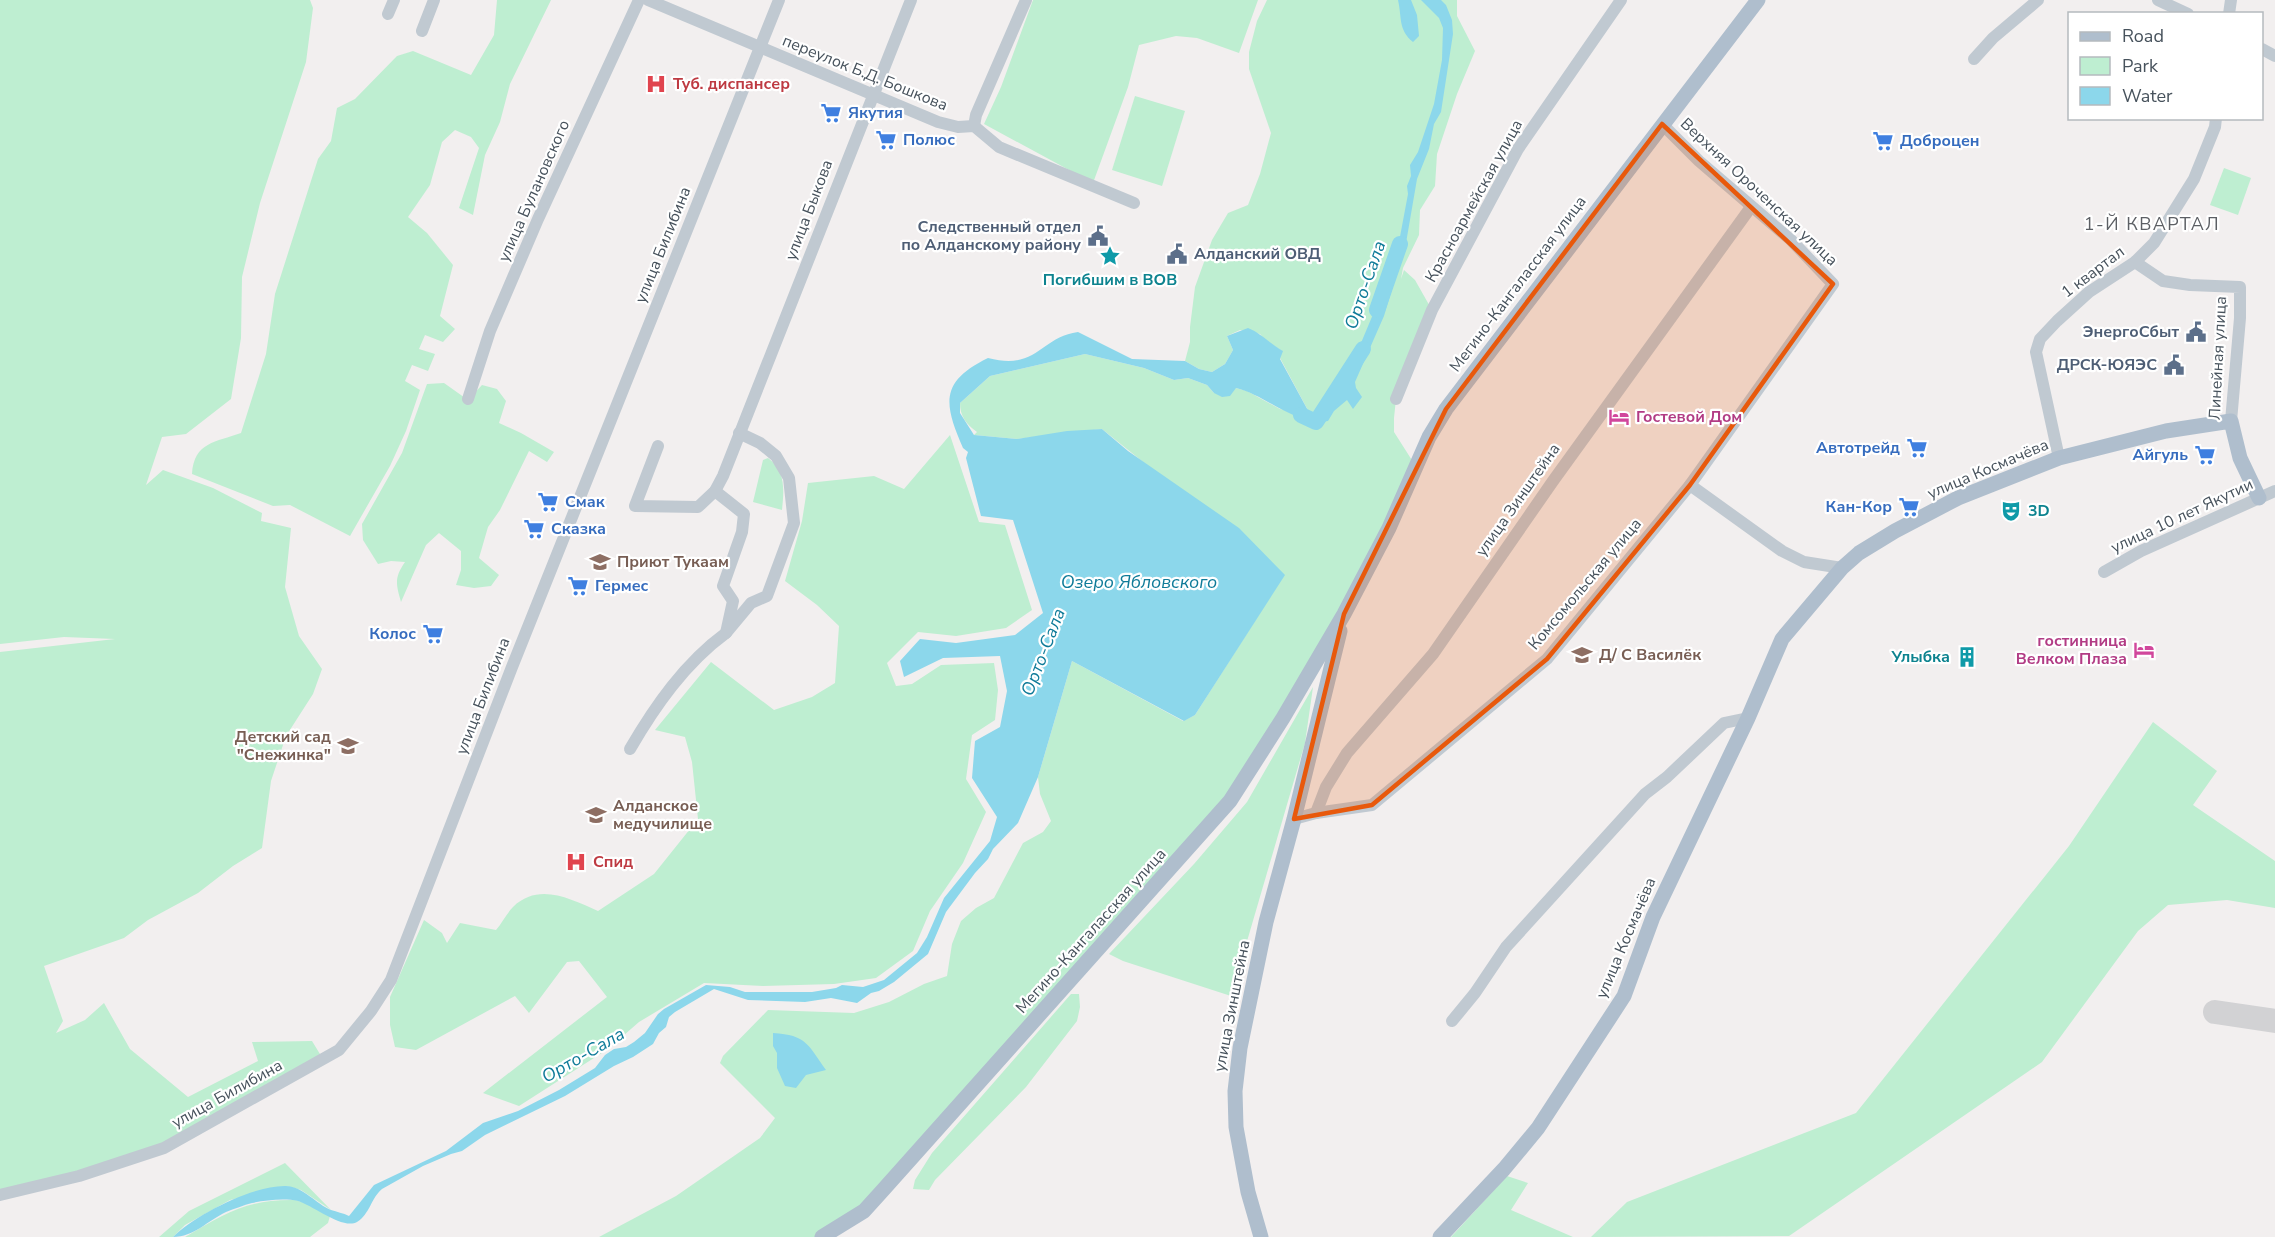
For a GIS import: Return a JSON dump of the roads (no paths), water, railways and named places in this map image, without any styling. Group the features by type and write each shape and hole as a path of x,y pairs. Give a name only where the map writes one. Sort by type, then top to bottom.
{"main road":[{"name":"Мегино-Кангаласская улица","path":"822,1237 864,1211 1230,801 1283,718 1344,614 1389,528 1429,437 1446,409 1758,0"},
{"name":"улица Космачёва","path":"1440,1237 1504,1169 1538,1128 1624,996 1653,917 1748,718 1782,639 1842,568 1895,531 1958,498 2059,458 2166,431 2231,421"},
{"name":"Линейная улица","path":"2231,421 2240,458 2259,498"},
{"name":"Мегино-Кангаласская улица","path":"1294,819 1344,614"},
{"name":"улица Зинштейна","path":"1262,1237 1248,1192 1238,1135 1235,1091 1239,1048 1263,934 1294,819"}],"street":[{"path":"388,14 394,0"},
{"path":"422,31 434,0"},
{"name":"улица Булановского","path":"468,399 490,331 538,219 639,0"},
{"name":"переулок Б.Д. Бошкова","path":"648,0 938,122 958,128 974,126"},
{"name":"улица Билибина","path":"0,1196 79,1176 164,1148 339,1050 386,988 779,0"},
{"name":"улица Быкова","path":"715,492 911,0"},
{"path":"1026,0 976,115 974,126 999,147 1134,203"},
{"name":"Красноармейская улица","path":"1396,399 1432,310 1518,149 1621,0"},
{"path":"1974,59 1993,38 2038,0"},
{"path":"2158,0 2184,12"},
{"name":"1 квартал","path":"2059,458 2036,352 2040,339 2089,292 2135,262 2154,243 2194,179 2216,120"},
{"name":"Верхняя Ороченская улица","path":"1662,124 1699,161 1791,240 1833,284"},
{"name":"улица Зинштейна","path":"1317,813 1326,787 1347,753 1433,654 1553,482 1752,207"},
{"name":"Линейная улица","path":"2135,262 2163,281 2190,285 2240,287 2240,318 2231,421"},
{"name":"Комсомольская улица","path":"1294,819 1317,813 1372,806 1547,659 1690,485 1833,284"},
{"path":"630,749 650,713 705,649 726,633 751,603 767,596 794,523 789,477 776,456 760,443 739,434"},
{"path":"658,446 635,506 698,507 715,492 744,514 742,532 723,586 733,601 726,633"},
{"path":"1690,485 1782,551 1804,562 1842,568"},
{"name":"улица 10 лет Якутии","path":"2104,572 2141,551 2275,491"},
{"path":"1452,1021 1475,993 1506,947 1645,794 1725,723 1748,718"}],"water":[{"path":"1398,0 1411,0 1417,15 1419,36 1413,42 1405,33 1401,23"},
{"name":"Озеро Ябловского","path":"1421,0 1441,0 1446,5 1452,20 1453,34 1441,112 1434,124 1429,149 1417,179 1406,243 1384,316 1355,382 1362,397 1353,409 1347,400 1334,411 1328,421 1304,419 1236,388 1230,396 1222,397 1214,393 1207,385 1188,378 1174,380 1144,368 1085,354 990,376 960,403 960,413 974,435 1017,439 1067,431 1102,429 1128,451 1239,528 1285,575 1195,715 1184,721 1072,661 1038,777 1018,823 993,849 988,859 946,912 928,954 894,982 857,1003 831,998 805,1002 748,1000 714,989 669,1017 666,1027 659,1033 653,1044 633,1057 565,1096 485,1135 462,1151 423,1166 382,1189 365,1215 357,1222 344,1223 298,1201 275,1200 239,1207 194,1231 173,1237 195,1220 225,1203 258,1190 273,1187 286,1186 299,1189 325,1207 349,1216 374,1185 446,1151 483,1123 518,1111 559,1090 595,1068 605,1055 614,1049 626,1047 634,1042 645,1033 664,1009 706,985 730,987 745,992 812,992 842,985 863,987 884,980 917,953 927,937 944,898 990,841 997,817 972,778 975,741 1000,727 1007,691 1000,656 943,658 904,677 900,661 920,639 956,643 1015,635 1043,613 1013,520 981,516 966,458 968,452 963,448 952,419 950,396 954,385 972,367 988,358 1005,361 1018,360 1038,352 1065,335 1078,332 1132,359 1185,361 1199,369 1212,372 1225,364 1233,350 1227,336 1248,328 1283,351 1280,359 1311,416 1326,416 1338,401 1351,377 1353,362 1379,300 1393,274 1408,194 1407,186 1411,176 1410,165 1418,152 1434,104 1442,60 1443,28 1439,18"},
{"path":"773,1033 793,1036 806,1043 826,1070 806,1075 796,1088 785,1086 777,1068"}],"waterway":[{"name":"Орто-Сала","path":"1377,310 1400,244"},
{"name":"Орто-Сала","path":"1301,415 1316,422 1363,349"}],"place":[{"name":"Туб. диспансер","path":"656,84"},
{"name":"Якутия","path":"831,113"},
{"name":"Полюс","path":"886,140"},
{"name":"Доброцен","path":"1883,141"},
{"name":"Следственный отдел по Алданскому району","path":"1098,236"},
{"name":"Алданский ОВД","path":"1177,254"},
{"name":"Погибшим в ВОВ","path":"1110,256"},
{"name":"ЭнергоСбыт","path":"2196,332"},
{"name":"ДРСК-ЮЯЭС","path":"2174,365"},
{"name":"Гостевой Дом","path":"1619,417"},
{"name":"Автотрейд","path":"1917,448"},
{"name":"Айгуль","path":"2205,455"},
{"name":"Смак","path":"548,502"},
{"name":"Кан-Кор","path":"1909,507"},
{"name":"3D","path":"2011,511"},
{"name":"Сказка","path":"534,529"},
{"name":"Приют Тукаам","path":"600,562"},
{"name":"Гермес","path":"578,586"},
{"name":"Колос","path":"433,634"},
{"name":"гостинница Велком Плаза","path":"2144,650"},
{"name":"Д/ С Василёк","path":"1582,655"},
{"name":"Улыбка","path":"1967,657"},
{"name":"Детский сад \"Снежинка\"","path":"348,746"},
{"name":"Алданское медучилище","path":"596,815"},
{"name":"Спид","path":"576,862"}],"district":[{"name":"1-Й КВАРТАЛ","path":"2152,224"}]}
